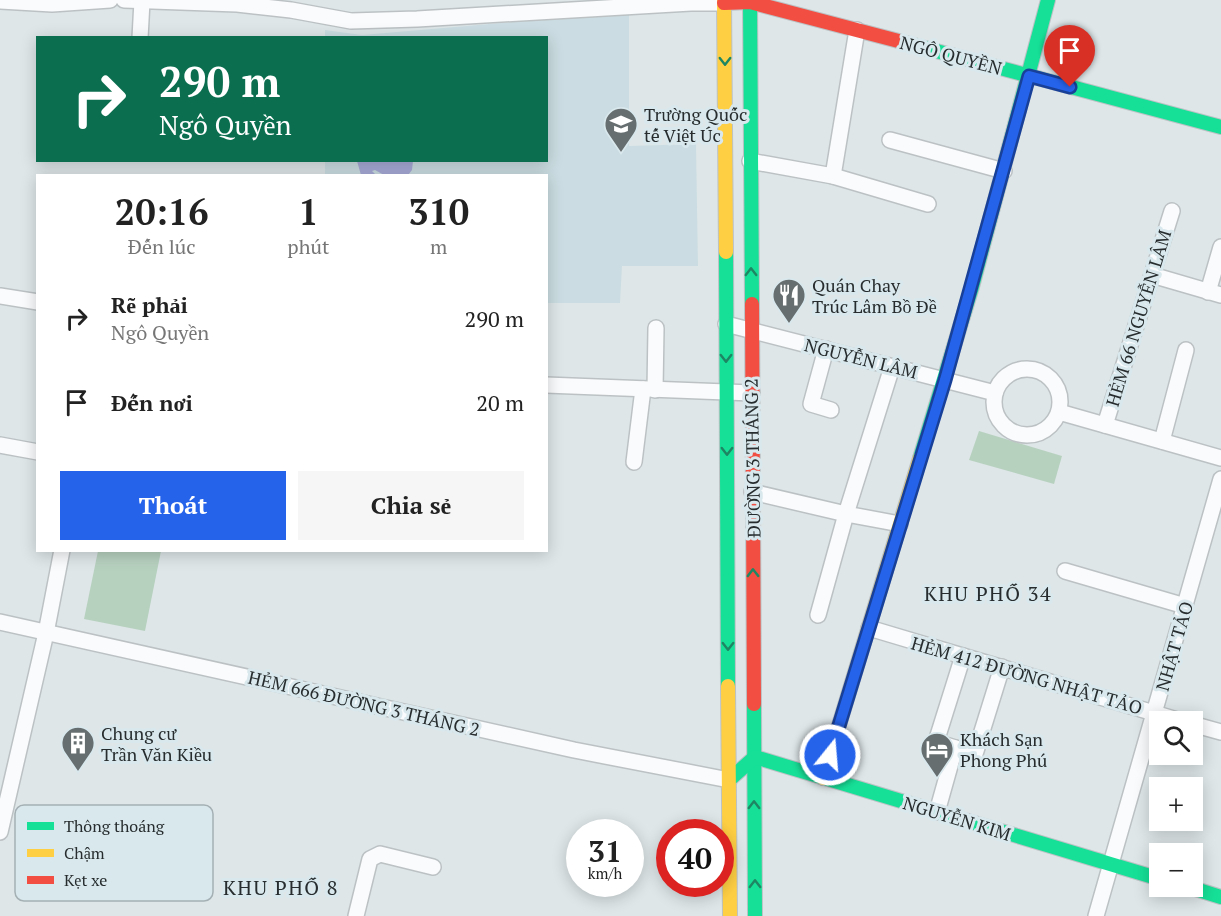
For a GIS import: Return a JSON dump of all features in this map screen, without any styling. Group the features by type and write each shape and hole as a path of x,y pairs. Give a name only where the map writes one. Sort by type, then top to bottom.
{"main road":[{"path":"823,778 945,380 1004,171 1048,0"},
{"name":"NGÔ QUYỀN","path":"724,1 750,1 1221,125"},
{"name":"ĐƯỜNG 3 THÁNG 2","path":"724,1 730,916"},
{"name":"ĐƯỜNG 3 THÁNG 2","path":"750,1 755,916"},
{"path":"729,780 754,757"},
{"name":"NGUYỄN KIM","path":"754,757 1149,876"},
{"path":"1203,891 1221,897"}],"street":[{"path":"0,1 52,4 110,0"},
{"path":"124,0 237,4 291,10 351,21 724,1"},
{"path":"140,36 142,1"},
{"path":"833,176 857,30"},
{"path":"890,140 1004,171"},
{"path":"750,161 833,176 928,204"},
{"name":"HẺM 66 NGUYỄN LÂM","path":"1105,426 1172,211"},
{"path":"1152,275 1214,293 1221,247"},
{"path":"0,296 36,302"},
{"name":"NGUYỄN LÂM","path":"726,324 995,393"},
{"path":"634,462 649,390 656,328"},
{"path":"826,349 811,404 831,410"},
{"path":"1162,441 1186,350"},
{"path":"818,615 846,514 892,367"},
{"path":"1026,369 1036,370 1053,382 1060,402 1059,412 1054,422 1038,434 1028,436 1017,434 1000,423 994,404 995,393 1006,376 1026,369"},
{"path":"548,385 752,393"},
{"path":"1059,412 1221,458"},
{"path":"0,445 36,452"},
{"name":"NHẬT TẢO","path":"1155,711 1221,479"},
{"path":"752,492 900,524"},
{"path":"0,832 46,633 62,552"},
{"path":"1065,571 1185,606"},
{"name":"HẺM 666 ĐƯỜNG 3 THÁNG 2","path":"0,622 574,750 729,780"},
{"name":"HẺM 412 ĐƯỜNG NHẬT TẢO","path":"869,628 1149,712"},
{"path":"963,656 936,742 955,748 975,754 1002,668"},
{"path":"1203,727 1221,732"},
{"name":"NHẬT TẢO","path":"1096,916 1149,731"},
{"path":"937,812 955,748"},
{"path":"356,916 370,859 380,854 433,867"}],"shaded area":[{"name":"Trường Quốc tế Việt Úc","path":"629,12 629,146 696,144 698,266 622,266 620,303 548,303 548,174 325,174 325,162 548,162 548,36 325,36 325,30 362,35"}],"green space":[{"path":"979,431 1062,456 1054,484 969,460"},
{"path":"98,552 161,552 145,631 84,619"}],"water":[{"path":"357,162 413,162 409,174 382,174 375,170 372,171 375,174 361,174"}],"traffic: fast":[{"path":"750,0 752,304"},
{"path":"920,458 972,287 1048,0"},
{"path":"910,44 1221,127"},
{"path":"726,252 728,686"},
{"path":"754,704 755,916"},
{"path":"729,780 755,757 1149,876"},
{"path":"1203,891 1221,897"}],"traffic: slow":[{"path":"724,0 726,252"},
{"path":"823,778 920,458"},
{"path":"728,686 730,916"}],"traffic: jam":[{"path":"724,3 750,2 910,44"},
{"path":"752,304 754,704"}],"place":[{"name":"Trường Quốc tế Việt Úc","path":"621,153"},
{"name":"Quán Chay Trúc Lâm Bồ Đề","path":"789,324"},
{"name":"Chung cư Trần Văn Kiều","path":"78,772"},
{"name":"Khách Sạn Phong Phú","path":"937,778"}],"district":[{"name":"KHU PHỐ 34","path":"988,593"},
{"name":"KHU PHỐ 8","path":"281,887"}],"route":[{"path":"830,755 945,380 1029,76 1070,87"}]}
